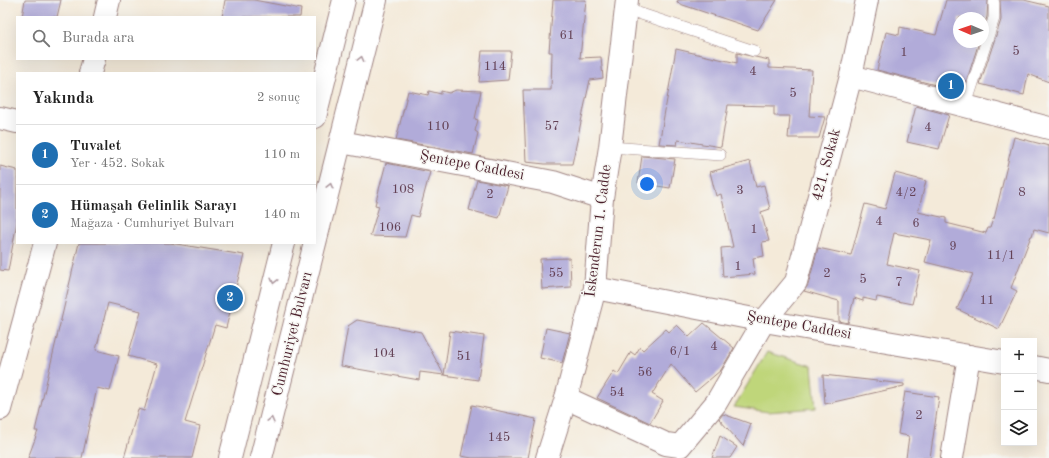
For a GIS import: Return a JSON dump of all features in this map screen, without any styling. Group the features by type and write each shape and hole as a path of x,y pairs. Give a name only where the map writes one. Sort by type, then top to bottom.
{"street":[{"path":"105,16 109,0"},
{"path":"316,113 344,0"},
{"name":"Cumhuriyet Bulvarı","path":"316,241 376,0"},
{"name":"421. Sokak","path":"566,398 666,444 680,446 716,403 764,321 796,282 851,76 867,0"},
{"name":"İskenderun 1. Cadde","path":"547,458 566,398 595,288 602,198 610,147 627,5"},
{"path":"90,72 94,60"},
{"path":"851,76 1049,128"},
{"path":"0,118 16,122"},
{"name":"Şentepe Caddesi","path":"341,142 546,180 602,198"},
{"path":"0,409 45,244"},
{"name":"Cumhuriyet Bulvarı","path":"230,458 284,244"},
{"name":"Cumhuriyet Bulvarı","path":"261,458 315,244"},
{"name":"Şentepe Caddesi","path":"595,288 764,321 1001,361"},
{"path":"952,458 969,356"},
{"path":"1037,368 1049,370"}],"lane":[{"path":"966,106 994,18 994,3"},
{"path":"627,5 754,51"},
{"path":"610,147 720,155"}],"green space":[{"path":"767,352 812,366 816,408 768,412 734,407"}],"building":[{"path":"25,0 61,0 57,16 22,16"},
{"path":"225,0 254,0 301,9 300,16 222,16"},
{"path":"553,0 586,0 580,58 601,57 603,78 590,80 572,164 526,162 523,90 551,90 552,52 549,52"},
{"path":"678,0 777,0 758,30 677,3"},
{"path":"946,0 988,0 987,12 953,12 953,48 977,48 963,92 877,70 886,32 899,35 900,27 936,35"},
{"path":"1000,0 1024,0 1049,6 1049,82 1028,74 1024,95 980,84 1001,20"},
{"path":"676,49 737,63 737,53 769,60 769,68 812,70 809,116 825,117 819,138 788,138 790,116 774,116 774,106 728,105 721,147 678,140 677,145 659,144"},
{"path":"482,51 511,51 508,80 479,82"},
{"path":"456,90 481,91 475,119 478,120 475,131 478,133 473,154 396,140 408,91 428,95 429,91 441,94 441,91 449,93"},
{"path":"916,106 949,115 939,149 907,142"},
{"path":"1014,137 1049,146 1049,233 1034,229 1011,288 1017,291 999,329 957,309 973,274 925,262 931,240 894,233 887,264 920,271 912,304 877,297 876,301 863,298 863,301 854,298 848,323 839,321 839,301 804,291 808,285 818,248 851,255 865,204 885,209 895,173 926,181 918,212 946,218 946,223 986,233 994,219"},
{"path":"642,156 675,159 670,188 638,183"},
{"path":"750,161 756,187 764,185 770,209 761,212 769,241 762,242 764,256 753,258 755,274 723,277 721,248 733,247 721,194 716,196 710,172"},
{"path":"386,163 430,172 418,217 411,215 405,237 370,236 379,206 375,205"},
{"path":"0,166 16,170 16,227 8,271 0,270"},
{"path":"477,180 508,186 499,218 469,210"},
{"path":"79,244 176,244 244,255 226,328 215,325 185,422 200,426 192,458 124,458 138,409 144,411 157,364 128,356 141,311 108,303 96,350 119,356 110,391 97,388 82,458 28,458 38,431 35,431"},
{"path":"570,258 571,287 542,289 540,259"},
{"path":"357,320 421,332 444,375 420,372 419,380 341,366 348,326"},
{"path":"704,323 734,348 721,370 695,392 671,364 652,394 663,401 650,423 597,398 614,371 618,374 631,352 635,355 640,347 643,350 666,329 669,332 677,325 689,337"},
{"path":"546,328 570,333 562,363 540,358"},
{"path":"450,331 484,336 478,380 444,375"},
{"path":"823,375 904,384 904,386 825,404"},
{"path":"905,392 939,397 930,458 906,458 909,436 898,434"},
{"path":"472,405 536,419 528,458 472,458 461,456"},
{"path":"723,414 751,424 743,446 719,419"},
{"path":"720,436 737,447 730,458 712,458"}],"place":[{"name":"Tuvalet","path":"951,86"},
{"name":"Hümaşah Gelinlik Sarayı","path":"230,298"}]}
